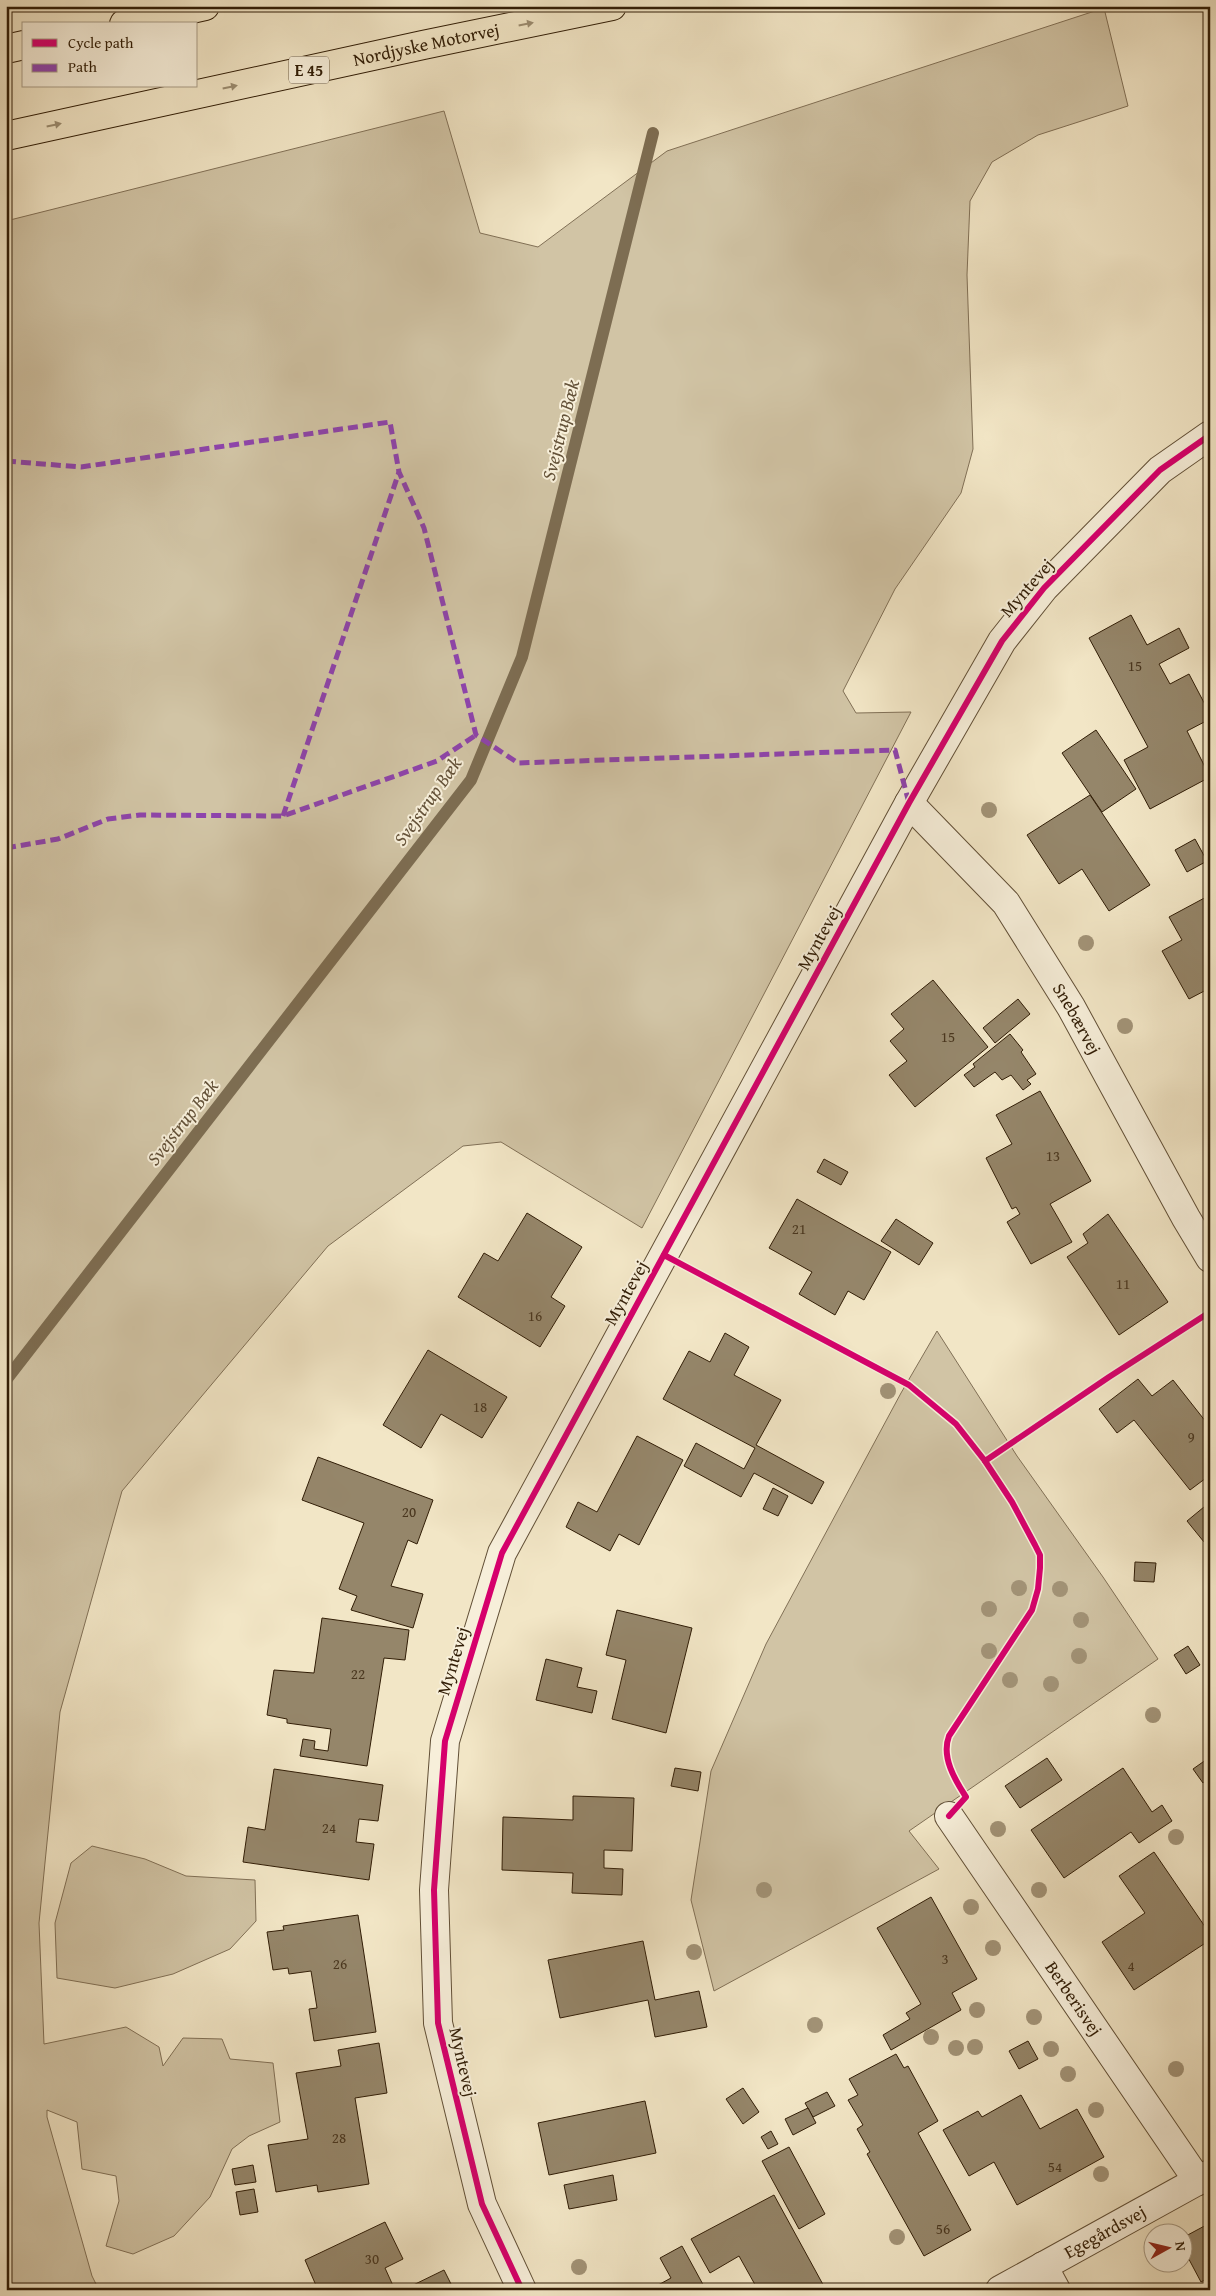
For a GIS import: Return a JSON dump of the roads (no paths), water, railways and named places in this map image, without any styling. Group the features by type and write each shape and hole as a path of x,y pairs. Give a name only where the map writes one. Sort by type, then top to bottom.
{"highway":[{"path":"133,22 205,6"},
{"name":"Nordjyske Motorvej","path":"6,136 423,45 612,6"},
{"path":"6,49 22,46"}],"street":[{"name":"Myntevej","path":"522,2290 482,2204 438,2022 434,1890 445,1741 502,1553 909,803 1002,641 1044,588 1160,470 1210,435"},
{"name":"Snebærvej","path":"909,803 1006,903 1071,1007 1186,1218 1210,1258"},
{"name":"Berberisvej","path":"949,1816 1204,2177"},
{"name":"Egegårdsvej","path":"1000,2290 1204,2177"},
{"path":"1043,2266 1056,2290"}],"waterway":[{"name":"Svejstrup Bæk","path":"6,1380 471,780 522,657 653,133"}]}
